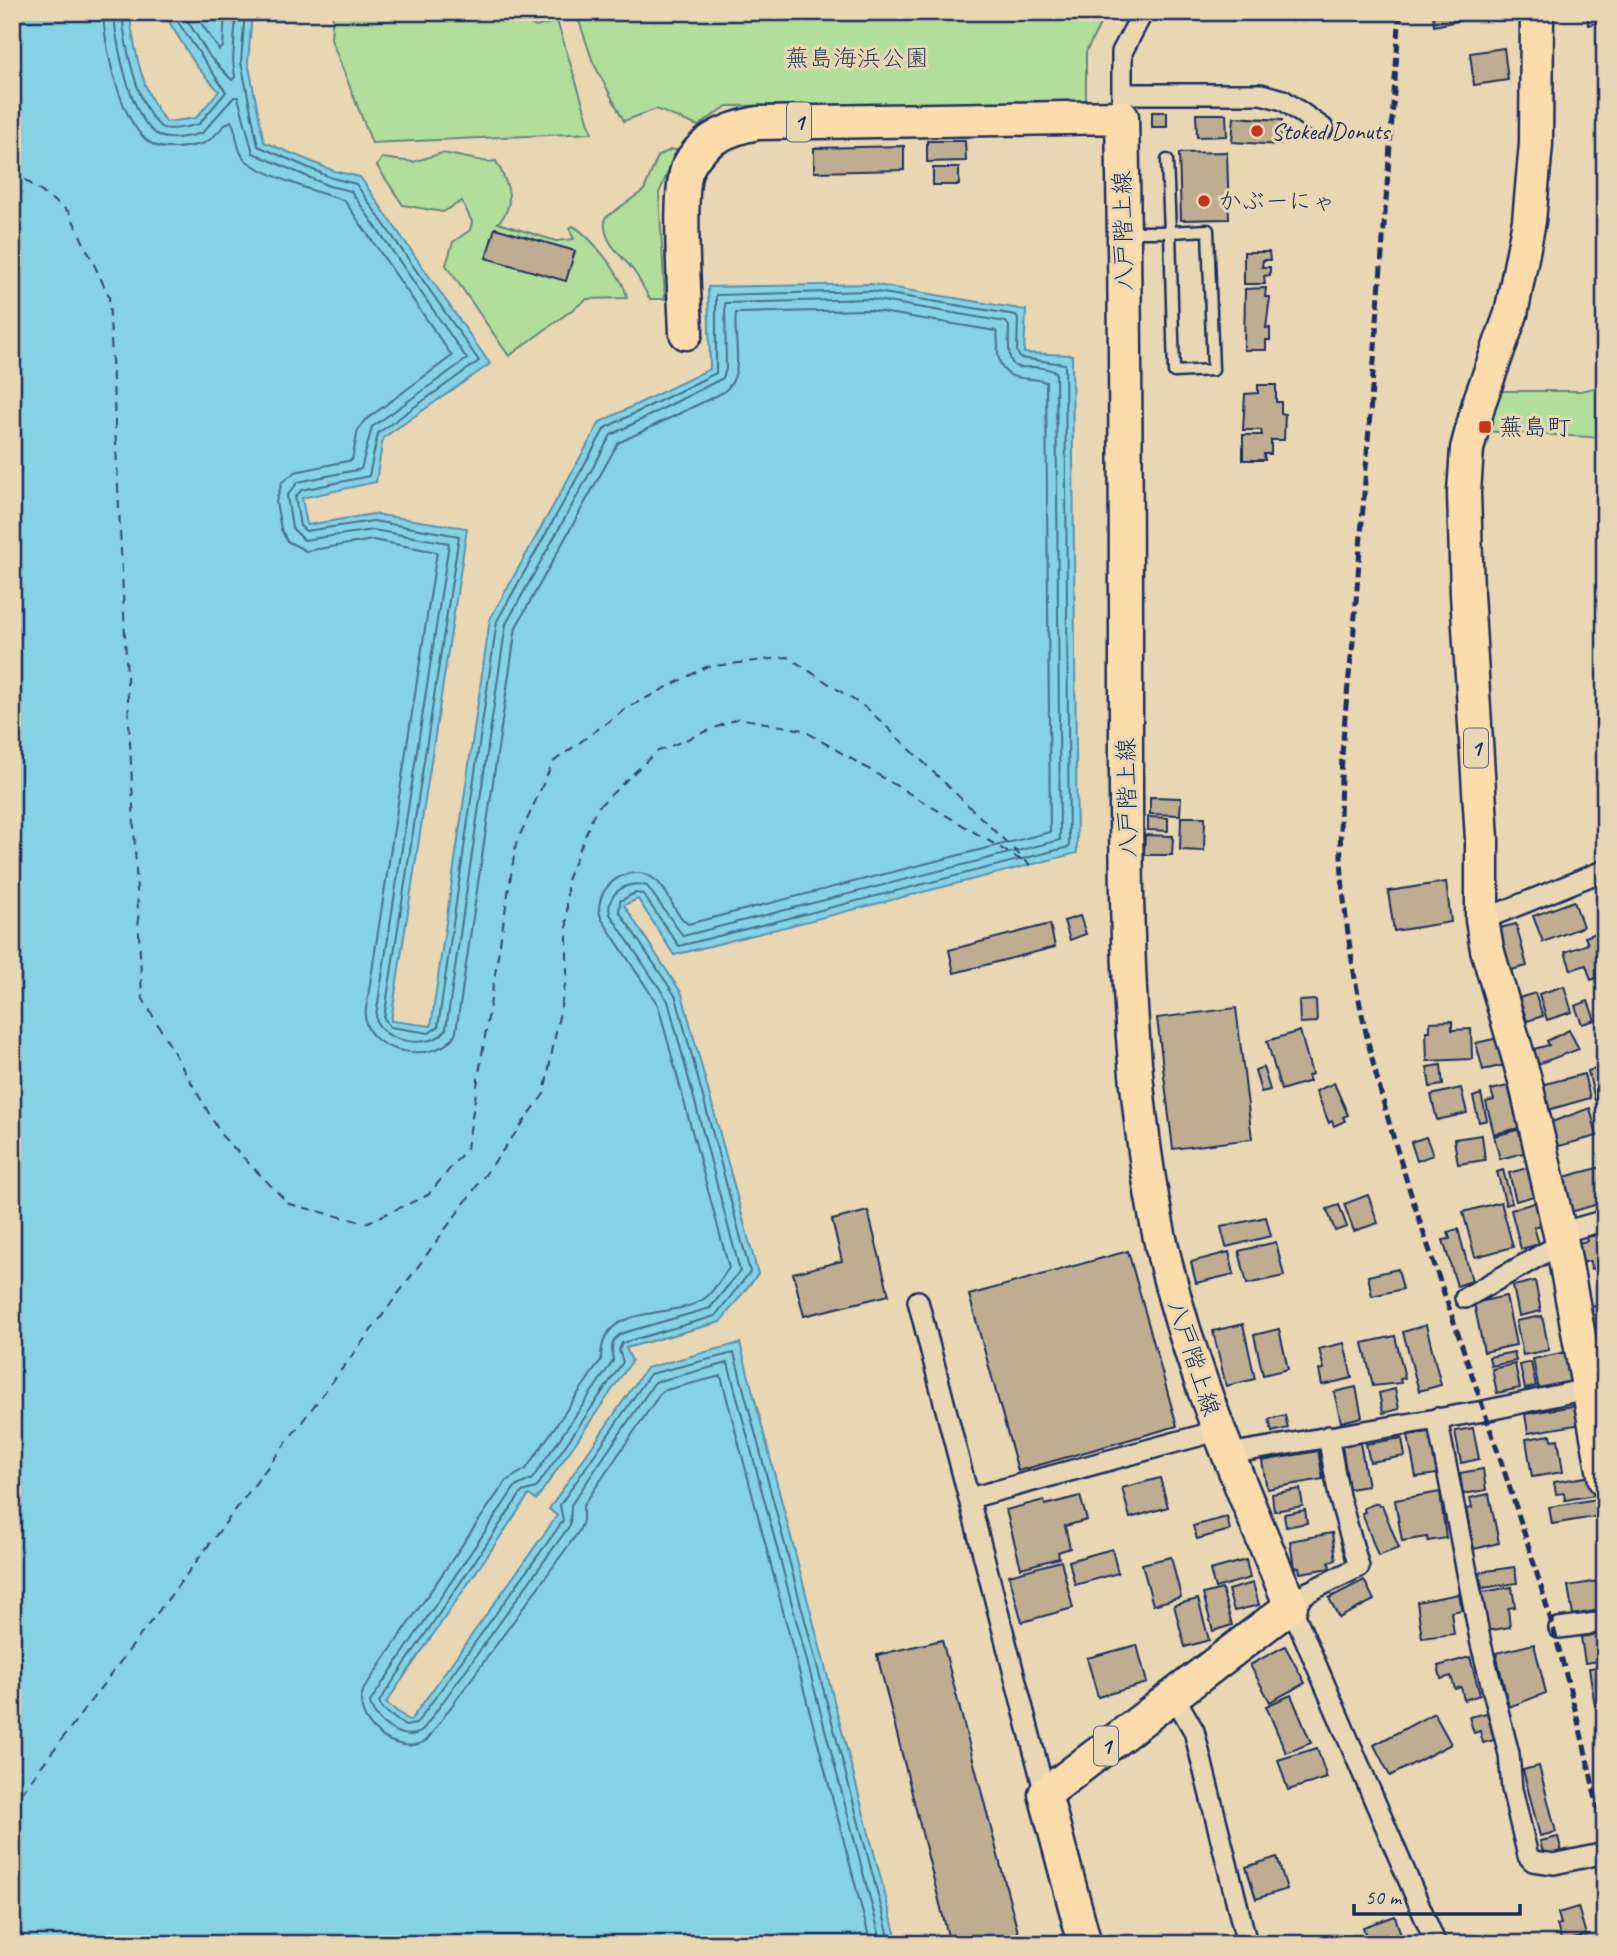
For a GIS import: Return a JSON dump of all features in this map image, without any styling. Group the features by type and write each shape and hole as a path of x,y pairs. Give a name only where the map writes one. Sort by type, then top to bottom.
{"main road":[{"name":"1","path":"1537,12 1536,144 1529,221 1511,314 1479,402 1467,449 1464,492 1467,594 1482,839 1482,920 1486,949 1525,1080 1596,1387 1605,1480"},
{"name":"八戸階上線","path":"1122,105 1126,753 1133,1048 1156,1218 1175,1305 1222,1443 1291,1606"},
{"name":"1","path":"686,332 683,179 696,153 722,133 758,123 1122,105"},
{"name":"1","path":"1045,1794 1291,1606"},
{"path":"1045,1794 1085,1944"}],"street":[{"path":"1143,12 1122,52 1122,105 1261,94 1283,100 1304,112 1323,128"},
{"path":"1482,920 1605,870"},
{"path":"1465,1298 1561,1238 1605,1220"},
{"path":"918,1301 1045,1794"},
{"path":"970,1497 1222,1443 1328,1436 1596,1387"},
{"path":"1437,1418 1528,1856 1533,1861 1555,1864 1605,1853"},
{"path":"1328,1436 1339,1496 1359,1567 1308,1592 1291,1606 1436,1944"},
{"path":"1559,1628 1605,1622"},
{"path":"1173,1694 1194,1731 1247,1944"}],"lane":[{"path":"1123,233 1170,232 1208,230 1213,370 1174,372 1170,232 1167,160"}],"green space":[{"path":"333,12 511,12 536,27 557,21 592,133 372,143 331,39"},
{"name":"蕪島海浜公園","path":"576,12 1106,12 1086,52 1086,103 727,106 698,126 656,109 624,121 593,62"},
{"path":"672,149 677,151 659,193 665,299 650,299 635,273 609,241 605,218 644,190 658,156"},
{"path":"442,153 488,162 496,161 509,192 508,208 498,223 556,241 574,239 569,228 573,226 606,258 620,280 627,298 587,299 509,356 446,265 453,242 470,230 472,222 462,201 443,212 403,205 377,166 382,158 413,162"},
{"path":"1605,386 1605,438 1484,431 1493,391 1580,391"}],"water":[{"path":"12,12 129,12 145,84 166,122 196,118 219,91 197,67 163,12 252,12 248,62 264,142 334,171 360,177 490,364 383,438 376,482 302,498 307,525 373,514 467,528 391,1021 431,1026 490,619 600,422 710,369 708,287 871,284 1026,310 1024,353 1072,355 1077,853 674,955 638,899 624,905 682,994 758,1274 720,1322 626,1348 632,1361 536,1500 529,1495 386,1703 410,1721 557,1516 549,1509 646,1368 740,1343 898,1944 12,1944"}],"building":[{"path":"1433,12 1472,12 1472,18 1434,26"},
{"path":"1587,12 1605,12 1605,40 1600,41 1598,23 1588,25"},
{"path":"1504,48 1508,80 1474,85 1470,53"},
{"path":"1152,112 1167,112 1167,127 1152,127"},
{"path":"1196,114 1226,114 1227,136 1197,137"},
{"name":"Stoked Donuts","path":"1234,117 1282,120 1280,145 1232,142"},
{"path":"927,141 965,141 966,161 927,162"},
{"path":"904,146 904,170 814,172 814,148"},
{"name":"かぶーにゃ","path":"1227,152 1229,219 1181,220 1179,153"},
{"path":"933,168 959,168 959,185 933,185"},
{"path":"495,228 575,251 566,281 486,258"},
{"path":"1244,252 1269,252 1270,260 1263,260 1262,267 1270,267 1270,275 1264,276 1265,284 1244,284"},
{"path":"1266,288 1265,297 1270,297 1266,328 1270,328 1270,340 1266,340 1266,350 1244,350 1245,289"},
{"path":"1258,385 1276,385 1276,402 1281,402 1281,413 1285,414 1284,440 1271,440 1271,454 1264,454 1265,460 1243,460 1243,435 1262,435 1261,430 1243,430 1245,394 1258,393"},
{"path":"1150,797 1181,798 1180,815 1150,814"},
{"path":"1148,817 1168,818 1168,831 1148,830"},
{"path":"1181,817 1205,817 1204,851 1180,850"},
{"path":"1145,835 1173,836 1172,855 1144,855"},
{"path":"1446,882 1451,922 1394,931 1388,891"},
{"path":"1574,901 1583,927 1543,942 1533,916"},
{"path":"1080,916 1086,934 1070,940 1064,921"},
{"path":"1050,924 1055,947 954,973 949,950"},
{"path":"1516,924 1527,966 1507,971 1496,929"},
{"path":"1596,933 1605,957 1605,975 1591,980 1586,965 1571,970 1565,952 1588,944 1585,937"},
{"path":"1564,986 1572,1012 1547,1020 1539,994"},
{"path":"1535,993 1543,1016 1527,1021 1519,998"},
{"path":"1316,1000 1317,1022 1300,1023 1299,1001"},
{"path":"1588,1001 1595,1020 1582,1024 1575,1006"},
{"path":"1236,1008 1252,1139 1173,1149 1157,1018"},
{"path":"1452,1021 1452,1030 1471,1029 1472,1059 1427,1061 1426,1031 1430,1031 1430,1022"},
{"path":"1569,1030 1579,1049 1538,1064 1534,1049 1549,1045 1547,1041"},
{"path":"1300,1031 1312,1074 1308,1076 1310,1081 1281,1090 1267,1041"},
{"path":"1498,1038 1505,1065 1483,1070 1476,1043"},
{"path":"1441,1065 1443,1085 1430,1087 1427,1067"},
{"path":"1263,1067 1270,1090 1261,1092 1255,1070"},
{"path":"1601,1067 1605,1097 1595,1100 1588,1071"},
{"path":"1584,1074 1590,1098 1548,1110 1541,1085"},
{"path":"1334,1083 1348,1115 1343,1117 1345,1121 1334,1126 1332,1121 1329,1123 1316,1091"},
{"path":"1508,1086 1519,1128 1494,1134 1486,1102 1494,1100 1491,1090"},
{"path":"1461,1088 1467,1113 1437,1120 1431,1095"},
{"path":"1481,1094 1487,1120 1479,1122 1473,1097"},
{"path":"1590,1108 1597,1136 1555,1147 1549,1123"},
{"path":"1521,1129 1527,1152 1500,1159 1494,1136"},
{"path":"1482,1135 1485,1160 1458,1164 1454,1139"},
{"path":"1426,1137 1433,1155 1417,1161 1411,1142"},
{"path":"1605,1166 1605,1202 1571,1212 1564,1177"},
{"path":"1527,1168 1534,1196 1516,1201 1509,1173"},
{"path":"1503,1170 1512,1203 1506,1205 1497,1172"},
{"path":"1368,1195 1378,1223 1354,1231 1344,1204"},
{"path":"1501,1202 1513,1247 1475,1257 1463,1212"},
{"path":"1537,1202 1542,1225 1534,1227 1539,1244 1521,1249 1511,1210"},
{"path":"1339,1205 1347,1227 1335,1231 1327,1209"},
{"path":"868,1211 889,1295 804,1316 793,1273 842,1261 832,1220"},
{"path":"1266,1217 1271,1236 1226,1247 1221,1227"},
{"path":"1458,1229 1472,1281 1457,1286 1443,1240 1450,1239 1448,1232"},
{"path":"1605,1234 1605,1266 1591,1269 1590,1261 1581,1263 1578,1243 1587,1241 1586,1237"},
{"path":"1276,1242 1284,1276 1247,1284 1239,1251"},
{"path":"1128,1251 1177,1426 1018,1471 969,1295"},
{"path":"1229,1252 1234,1274 1196,1283 1191,1262"},
{"path":"1398,1269 1403,1289 1372,1296 1368,1276"},
{"path":"1535,1281 1541,1311 1519,1316 1513,1286"},
{"path":"1506,1296 1516,1345 1484,1352 1474,1303"},
{"path":"1604,1304 1605,1327 1591,1330 1586,1308"},
{"path":"1542,1316 1549,1350 1523,1355 1516,1321"},
{"path":"1243,1324 1255,1379 1226,1386 1213,1331"},
{"path":"1426,1325 1441,1385 1419,1391 1403,1332"},
{"path":"1279,1329 1288,1369 1263,1375 1254,1335"},
{"path":"1605,1334 1605,1371 1601,1372 1593,1337"},
{"path":"1395,1336 1405,1378 1400,1379 1401,1383 1373,1386 1363,1343"},
{"path":"1344,1343 1352,1378 1322,1385 1319,1370 1324,1369 1319,1349"},
{"path":"1514,1352 1516,1361 1491,1366 1489,1357"},
{"path":"1566,1352 1572,1383 1539,1390 1533,1359"},
{"path":"1531,1362 1536,1386 1525,1389 1520,1365"},
{"path":"1515,1364 1520,1388 1497,1393 1492,1369"},
{"path":"1356,1387 1362,1417 1341,1422 1334,1392"},
{"path":"1395,1389 1399,1409 1383,1413 1379,1393"},
{"path":"1579,1405 1582,1424 1528,1433 1525,1414"},
{"path":"1285,1415 1288,1428 1272,1432 1269,1419"},
{"path":"1473,1428 1479,1459 1461,1463 1455,1431"},
{"path":"1430,1432 1437,1474 1416,1477 1408,1435"},
{"path":"1551,1435 1552,1440 1558,1439 1563,1472 1532,1477 1526,1439"},
{"path":"1402,1438 1405,1456 1370,1462 1366,1444"},
{"path":"1360,1443 1368,1486 1349,1489 1342,1446"},
{"path":"1318,1451 1323,1479 1267,1489 1262,1461"},
{"path":"1483,1469 1486,1490 1463,1494 1460,1473"},
{"path":"1592,1476 1595,1495 1565,1500 1564,1493 1556,1494 1554,1482"},
{"path":"1160,1478 1168,1507 1130,1518 1122,1488"},
{"path":"1300,1489 1303,1506 1274,1511 1272,1494"},
{"path":"1440,1492 1446,1538 1428,1541 1427,1537 1402,1541 1395,1500"},
{"path":"1489,1494 1499,1543 1474,1549 1466,1509 1472,1508 1470,1498"},
{"path":"1080,1496 1087,1520 1065,1526 1070,1548 1058,1552 1059,1558 1021,1568 1006,1510 1044,1500 1045,1505"},
{"path":"1597,1499 1600,1516 1552,1524 1549,1507"},
{"path":"1377,1503 1382,1505 1399,1548 1378,1556 1362,1513 1365,1512 1364,1508"},
{"path":"1305,1510 1307,1523 1286,1527 1284,1514"},
{"path":"1227,1517 1230,1530 1197,1539 1193,1526"},
{"path":"1332,1533 1336,1560 1329,1562 1330,1568 1300,1573 1299,1567 1294,1568 1290,1541"},
{"path":"1112,1549 1118,1573 1075,1585 1069,1561"},
{"path":"1171,1557 1181,1597 1153,1605 1142,1564"},
{"path":"1246,1560 1250,1578 1215,1588 1210,1570"},
{"path":"1061,1561 1073,1608 1022,1622 1009,1575"},
{"path":"1515,1567 1517,1583 1482,1588 1479,1572"},
{"path":"1364,1580 1374,1600 1339,1618 1329,1598"},
{"path":"1605,1580 1605,1609 1573,1615 1568,1586"},
{"path":"1253,1583 1259,1605 1234,1611 1228,1590"},
{"path":"1512,1587 1515,1607 1508,1608 1510,1627 1487,1631 1482,1592"},
{"path":"1222,1589 1232,1625 1213,1631 1203,1594"},
{"path":"1459,1594 1462,1610 1451,1612 1454,1634 1422,1638 1417,1602"},
{"path":"1198,1599 1209,1640 1185,1647 1174,1605"},
{"path":"1605,1633 1605,1660 1585,1663 1581,1637"},
{"path":"942,1640 1021,1944 950,1944 877,1655"},
{"path":"1534,1644 1546,1693 1509,1707 1496,1653"},
{"path":"1137,1645 1147,1683 1098,1697 1087,1658"},
{"path":"1285,1646 1305,1683 1270,1702 1250,1665"},
{"path":"1470,1657 1480,1695 1464,1700 1461,1687 1455,1689 1451,1676 1441,1679 1438,1666"},
{"path":"1605,1666 1605,1704 1595,1706 1589,1668"},
{"path":"1291,1695 1311,1743 1286,1753 1266,1706"},
{"path":"1605,1709 1605,1735 1602,1736 1598,1710"},
{"path":"1434,1713 1451,1744 1390,1776 1374,1745"},
{"path":"1487,1713 1494,1740 1483,1743 1480,1731 1474,1733 1469,1717"},
{"path":"1317,1748 1327,1778 1288,1790 1278,1760"},
{"path":"1539,1766 1556,1832 1540,1836 1523,1770"},
{"path":"1558,1837 1562,1852 1544,1856 1540,1841"},
{"path":"1277,1857 1287,1889 1256,1899 1246,1867"},
{"path":"1578,1907 1586,1935 1562,1943 1557,1925 1561,1924 1558,1913"},
{"path":"1395,1916 1401,1935 1369,1944 1363,1927"}],"ferry route":[{"path":"12,170 69,212 109,296 142,997 222,1136 289,1204 366,1223 428,1195 467,1148 516,844 553,762 627,708 706,667 788,657 869,710 1030,865"},
{"path":"12,1805 379,1320 544,1094 567,975 567,880 596,809 656,752 739,718 803,730 1026,863"}],"railway":[{"path":"1400,12 1353,642 1343,742 1340,842 1345,909 1362,1016 1388,1120 1540,1583 1576,1714 1605,1847"}],"place":[{"name":"Stoked Donuts","path":"1257,131"},
{"name":"かぶーにゃ","path":"1204,201"},
{"name":"蕪島町","path":"1485,427"}]}
